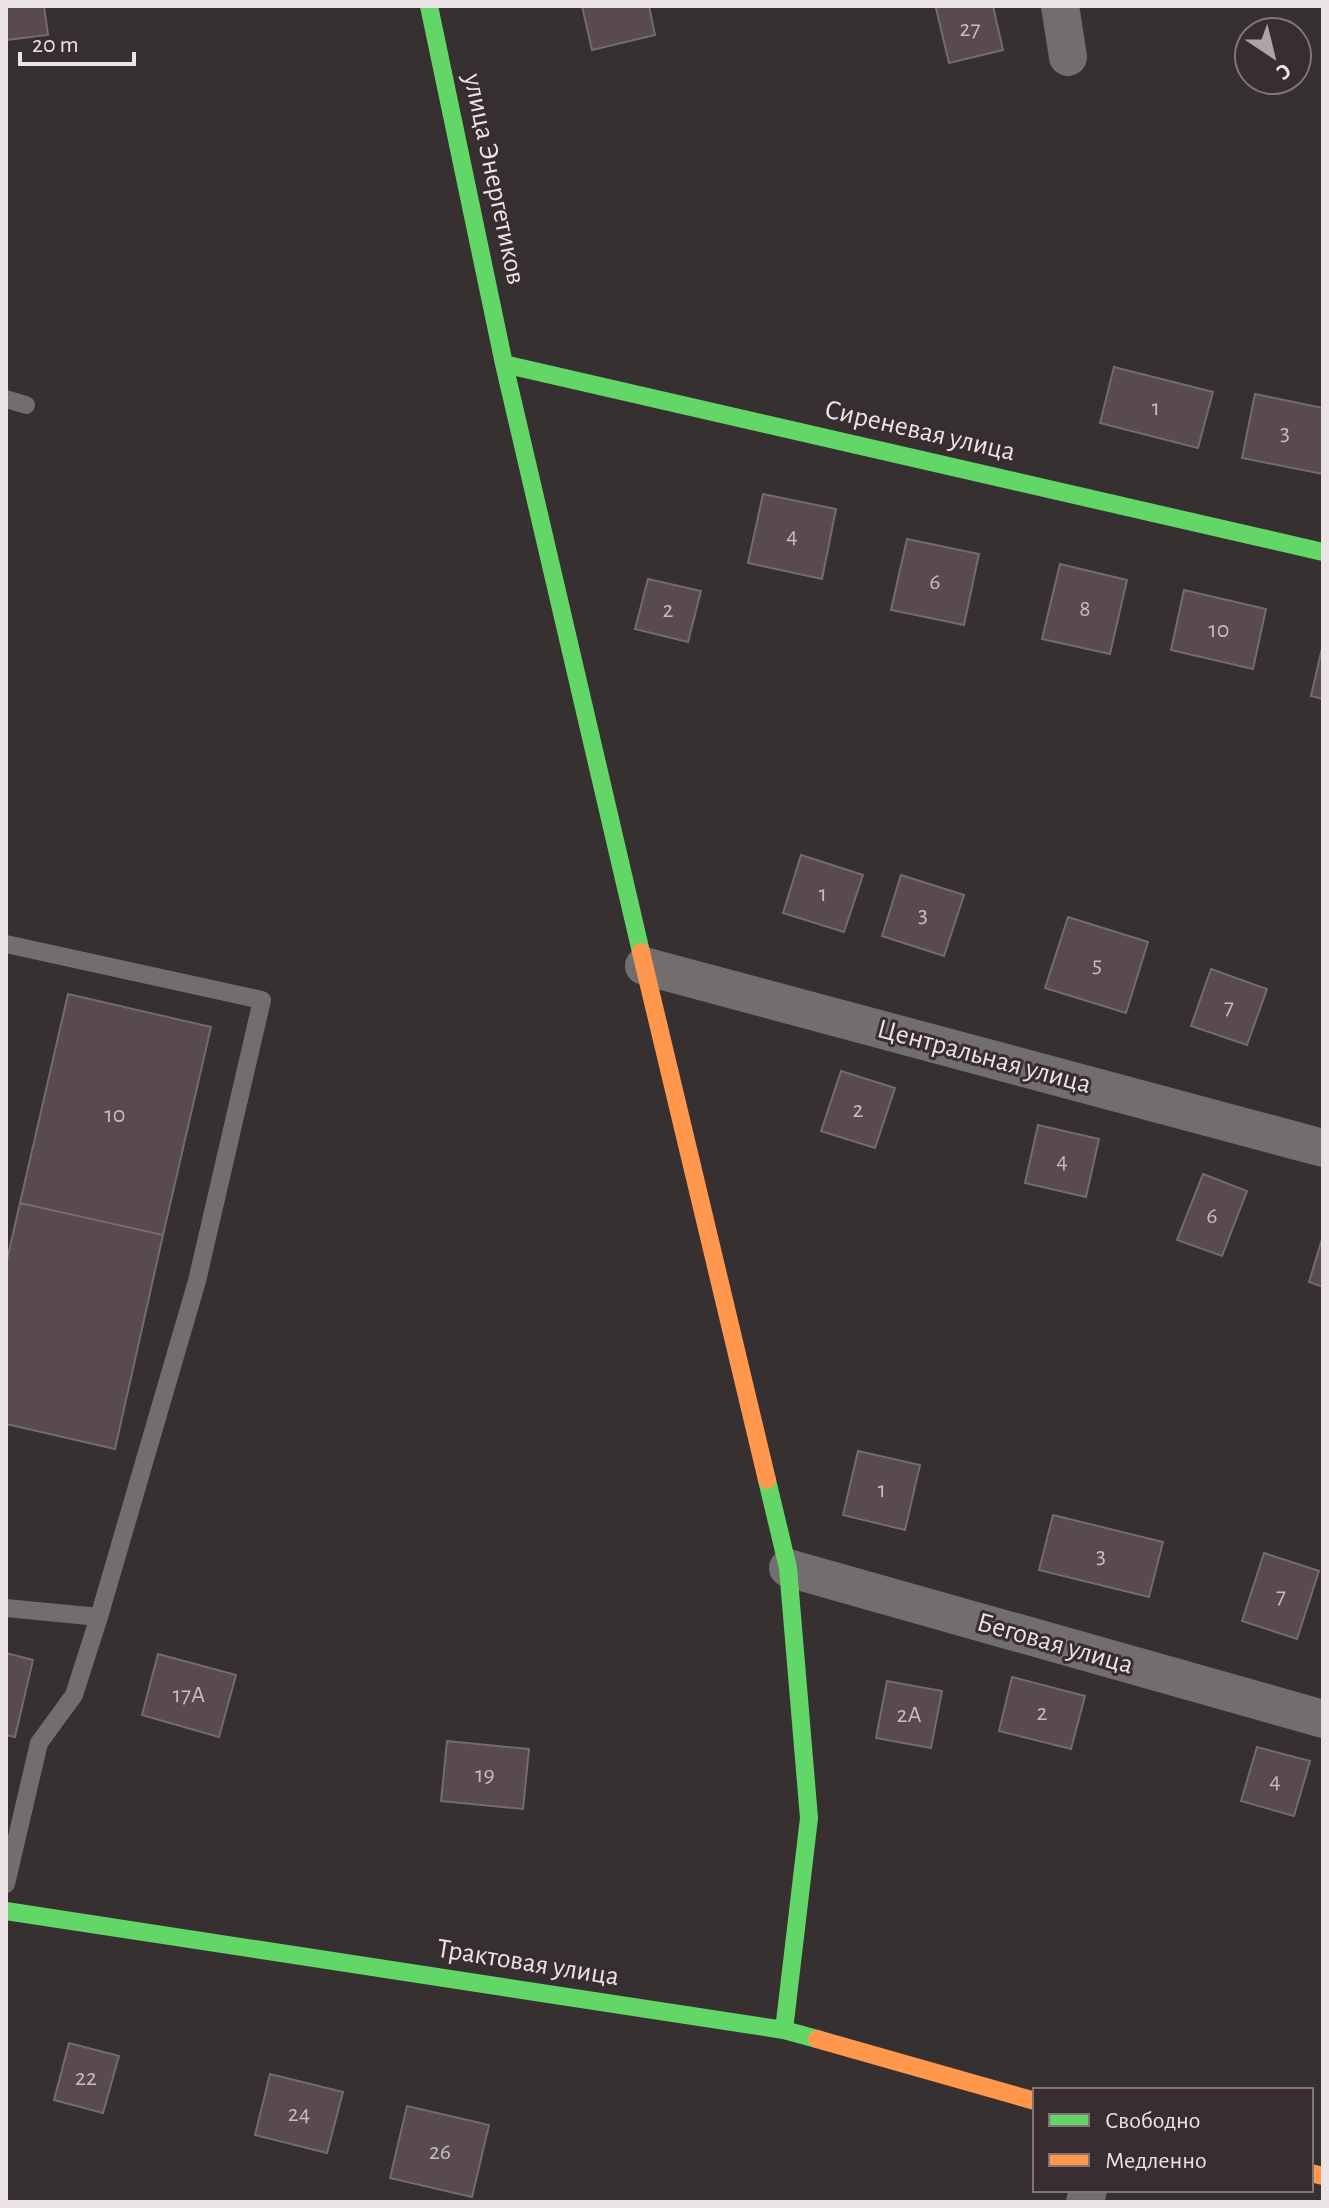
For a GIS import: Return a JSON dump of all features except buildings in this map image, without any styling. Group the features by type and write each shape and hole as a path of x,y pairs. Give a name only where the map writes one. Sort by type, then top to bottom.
{"street":[{"name":"улица Энергетиков","path":"429,6 504,364 788,1568 809,1818 784,2030"},
{"path":"1060,6 1068,57"},
{"name":"Сиреневая улица","path":"504,364 1323,552"},
{"name":"Центральная улица","path":"644,966 1323,1148"},
{"name":"Беговая улица","path":"788,1568 1323,1719"},
{"name":"Трактовая улица","path":"6,1911 784,2030 1033,2100"}],"lane":[{"path":"6,399 26,405"},
{"path":"6,944 262,1000 197,1281 74,1695 39,1743 6,1884"},
{"path":"6,1608 99,1617"}],"traffic: fast":[{"path":"429,6 504,364 641,952"},
{"path":"504,364 1323,552"},
{"path":"767,1480 788,1568 809,1818 784,2030"},
{"path":"6,1911 784,2030 817,2039"}],"traffic: slow":[{"path":"641,952 767,1480"},
{"path":"817,2039 1033,2100"},
{"path":"1313,2174 1323,2176"}]}
